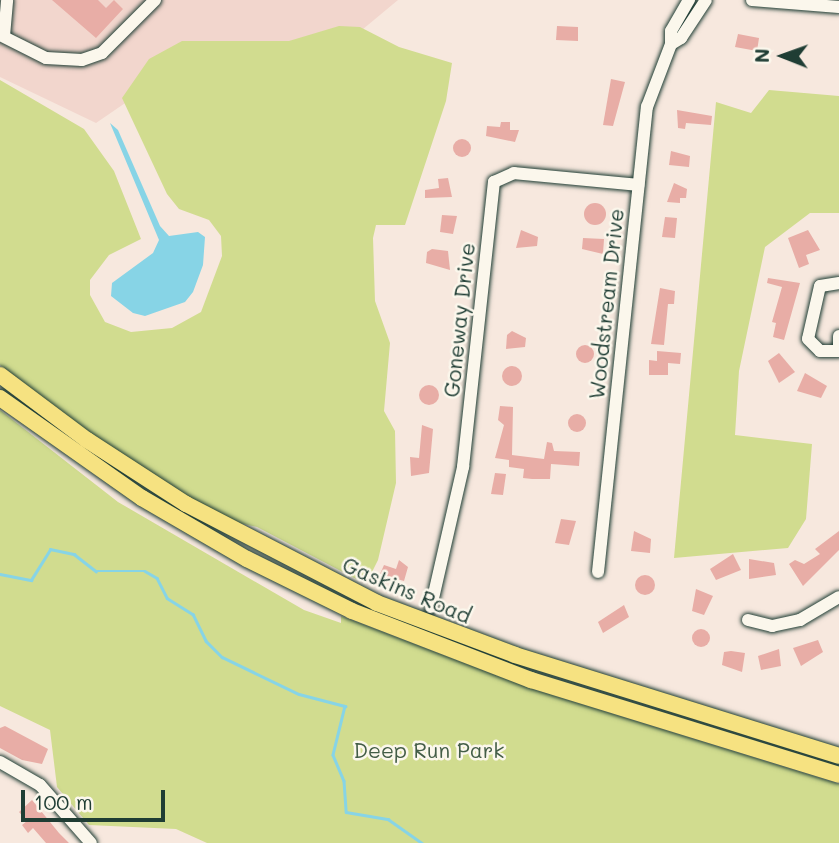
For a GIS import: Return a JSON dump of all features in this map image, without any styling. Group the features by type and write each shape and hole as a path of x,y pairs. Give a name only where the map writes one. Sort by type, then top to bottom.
{"main road":[{"name":"Gaskins Road","path":"0,375 87,440 186,504 365,597 515,655 839,756"},
{"name":"Gaskins Road","path":"0,398 142,498 247,559 352,611 519,676 839,775"}],"street":[{"path":"7,0 2,36 46,58 82,60 102,53 155,0"},
{"name":"Woodstream Drive","path":"598,572 650,90 671,44 671,31 689,0"},
{"name":"Woodstream Drive","path":"671,44 681,38 706,0"},
{"path":"752,0 839,7"},
{"name":"Goneway Drive","path":"431,607 463,467 494,182 514,173 638,185"},
{"path":"839,283 820,286 808,339 820,351 839,349 839,336"},
{"path":"748,620 772,626 800,621 839,597"},
{"path":"0,762 40,785 91,843"}],"shaded area":[{"path":"0,0 398,0 345,44 188,60 96,123 0,77"}],"green space":[{"path":"339,26 360,27 399,47 452,63 446,101 405,225 376,225 373,238 375,301 390,343 384,411 395,431 396,483 378,560 370,576 358,580 257,527 226,520 88,434 0,365 0,80 84,129 114,171 141,239 109,255 90,280 90,295 105,322 131,332 172,328 201,312 222,256 221,236 209,220 179,209 167,194 122,98 149,59 182,41 289,41"},
{"path":"769,90 839,96 839,213 810,213 765,247 739,371 735,435 812,444 806,519 788,548 674,558 716,102 751,113"},
{"name":"Deep Run Park","path":"0,410 118,502 304,610 341,623 341,616 529,688 839,784 839,843 207,843 176,829 89,825 57,787 50,730 0,706"}],"water":[{"path":"110,123 118,130 160,226 169,236 198,232 205,237 203,265 193,292 185,302 145,316 133,313 111,296 112,283 153,253 159,240"}],"building":[{"path":"52,0 98,0 106,8 114,0 123,9 96,38"},
{"path":"557,26 578,27 578,41 556,40"},
{"path":"738,34 759,38 757,51 735,47"},
{"path":"611,79 625,82 613,126 603,125"},
{"path":"677,110 712,116 711,125 686,123 685,129 678,128"},
{"path":"501,122 510,122 510,130 519,130 515,142 486,136 487,126 500,127"},
{"path":"462,139 470,144 471,148 466,156 462,157 454,152 453,148 458,140"},
{"path":"671,151 690,156 689,167 669,165"},
{"path":"448,178 452,197 425,198 425,190 439,188 438,179"},
{"path":"674,183 687,189 686,198 680,198 680,203 667,202"},
{"path":"595,203 605,210 606,214 599,224 595,225 585,218 584,214 591,204"},
{"path":"442,215 457,216 453,234 440,232"},
{"path":"665,217 677,218 675,238 662,237"},
{"path":"521,230 538,237 537,246 516,248"},
{"path":"808,230 820,250 806,255 809,264 799,268 788,238"},
{"path":"583,238 604,239 603,254 582,249"},
{"path":"432,249 448,251 450,270 426,263 427,252"},
{"path":"768,278 800,283 784,340 773,337 776,323 772,322 782,287 767,283"},
{"path":"660,288 675,291 674,304 668,304 664,345 651,344"},
{"path":"512,331 526,338 525,347 506,349 507,335"},
{"path":"585,345 591,348 594,354 591,360 585,363 579,360 576,354 579,348"},
{"path":"657,351 681,353 680,364 668,363 668,375 649,375 649,360 657,361"},
{"path":"779,353 795,372 779,383 768,361"},
{"path":"512,366 519,369 522,376 519,383 512,386 505,383 502,376 505,369"},
{"path":"805,373 827,386 821,398 797,391"},
{"path":"429,385 436,388 439,395 436,402 429,405 422,402 419,395 422,388"},
{"path":"500,406 513,407 512,455 544,459 547,442 552,443 554,451 580,452 579,466 551,464 550,479 532,479 523,478 524,469 509,467 509,460 495,458 504,425 498,420"},
{"path":"577,414 583,417 586,423 583,429 577,432 571,429 568,423 571,417"},
{"path":"422,425 433,429 429,473 411,476 410,457 419,458"},
{"path":"495,473 506,474 503,495 491,494"},
{"path":"561,519 576,521 569,545 555,543"},
{"path":"634,531 651,539 650,553 631,551"},
{"path":"839,531 839,550 803,586 789,564 795,560 804,564 820,554 815,549"},
{"path":"733,554 741,570 716,580 710,569"},
{"path":"749,559 774,563 776,575 749,579"},
{"path":"399,560 408,567 404,581 380,574 384,565 396,569"},
{"path":"645,575 652,578 655,585 652,592 645,595 638,592 635,585 638,578"},
{"path":"696,589 713,596 704,615 692,611"},
{"path":"624,605 629,617 603,633 598,622"},
{"path":"697,629 705,629 710,638 708,645 697,647 692,642 692,634"},
{"path":"818,640 823,652 801,666 793,648"},
{"path":"779,649 781,666 761,670 758,656"},
{"path":"724,652 745,653 742,672 722,665"},
{"path":"5,726 48,749 42,764 22,760 0,748 0,728"},
{"path":"32,800 69,843 46,843 33,828 28,833 22,825 27,821 19,812"}],"waterway":[{"path":"0,574 31,580 50,549 74,554 96,571 145,571 157,578 167,598 193,614 206,641 222,657 299,694 345,706 333,755 344,781 346,812 388,819 422,843"}]}
